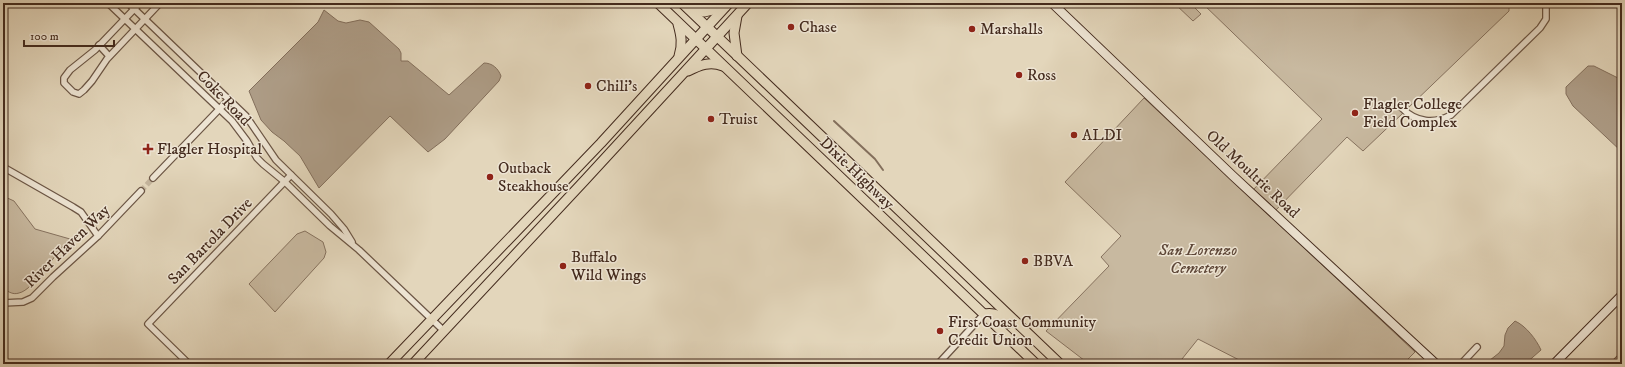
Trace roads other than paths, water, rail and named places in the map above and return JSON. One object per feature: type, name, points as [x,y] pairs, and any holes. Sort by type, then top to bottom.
[{"type":"main road","name":"Dixie Highway","points":[[658,3],[1036,364]]},
{"type":"main road","points":[[413,364],[586,180],[748,3]]},
{"type":"main road","name":"Old Moultrie Road","points":[[1052,3],[1233,176],[1436,364]]},
{"type":"main road","name":"Dixie Highway","points":[[684,4],[1059,364]]},
{"type":"main road","points":[[684,4],[704,12],[712,11],[728,5]]},
{"type":"main road","points":[[389,364],[601,143],[728,5]]},
{"type":"main road","points":[[737,56],[734,25],[740,11]]},
{"type":"main road","points":[[677,22],[682,44],[678,58]]},
{"type":"main road","points":[[682,75],[703,64],[711,63],[726,68]]},
{"type":"main road","points":[[586,180],[592,167],[604,152],[604,146],[601,143]]},
{"type":"main road","points":[[896,231],[906,234],[980,303],[990,303]]},
{"type":"main road","points":[[983,291],[990,303],[989,309],[984,314]]},
{"type":"main road","points":[[1554,364],[1622,295]]},
{"type":"main road","points":[[984,314],[994,314],[1002,317],[1047,357],[1059,364]]},
{"type":"main road","points":[[1013,342],[1021,344],[1043,364]]},
{"type":"street","name":"Coke Road","points":[[108,3],[219,109],[240,131],[257,158],[285,182],[330,226],[354,246],[444,331]]},
{"type":"street","name":"Coke Road","points":[[128,3],[229,100],[252,125],[276,160],[344,228],[354,246]]},
{"type":"street","points":[[140,3],[99,45],[70,70],[64,78],[64,83],[73,92],[79,94],[84,90],[109,56],[160,3]]},
{"type":"street","points":[[1402,108],[1410,115],[1424,121],[1440,120],[1451,115],[1540,28],[1546,19],[1546,3]]},
{"type":"street","points":[[99,45],[109,56]]},
{"type":"street","points":[[153,178],[229,100]]},
{"type":"street","points":[[3,167],[81,212],[98,236]]},
{"type":"street","name":"San Bartola Drive","points":[[189,364],[148,324],[291,175]]},
{"type":"street","name":"River Haven Way","points":[[3,303],[23,302],[32,298],[98,236],[141,191]]},
{"type":"street","points":[[938,364],[984,314]]},
{"type":"street","points":[[1461,364],[1477,347]]},
{"type":"street","points":[[1614,364],[1622,356]]},
{"type":"waterway","points":[[834,121],[875,159],[883,170]]},
{"type":"tunnel","points":[[141,191],[153,178]]},
{"type":"place","name":"Chase","points":[[791,27]]},
{"type":"place","name":"Marshalls","points":[[972,29]]},
{"type":"place","name":"Ross","points":[[1019,75]]},
{"type":"place","name":"Chili's","points":[[588,86]]},
{"type":"place","name":"Flagler College Field Complex","points":[[1355,113]]},
{"type":"place","name":"Truist","points":[[711,119]]},
{"type":"place","name":"ALDI","points":[[1074,135]]},
{"type":"place","name":"Flagler Hospital","points":[[148,149]]},
{"type":"place","name":"Outback Steakhouse","points":[[490,177]]},
{"type":"place","name":"BBVA","points":[[1025,261]]},
{"type":"place","name":"Buffalo Wild Wings","points":[[563,266]]},
{"type":"place","name":"First Coast Community Credit Union","points":[[940,331]]},
{"type":"park label","name":"San Lorenzo Cemetery","points":[[1198,259]]}]
